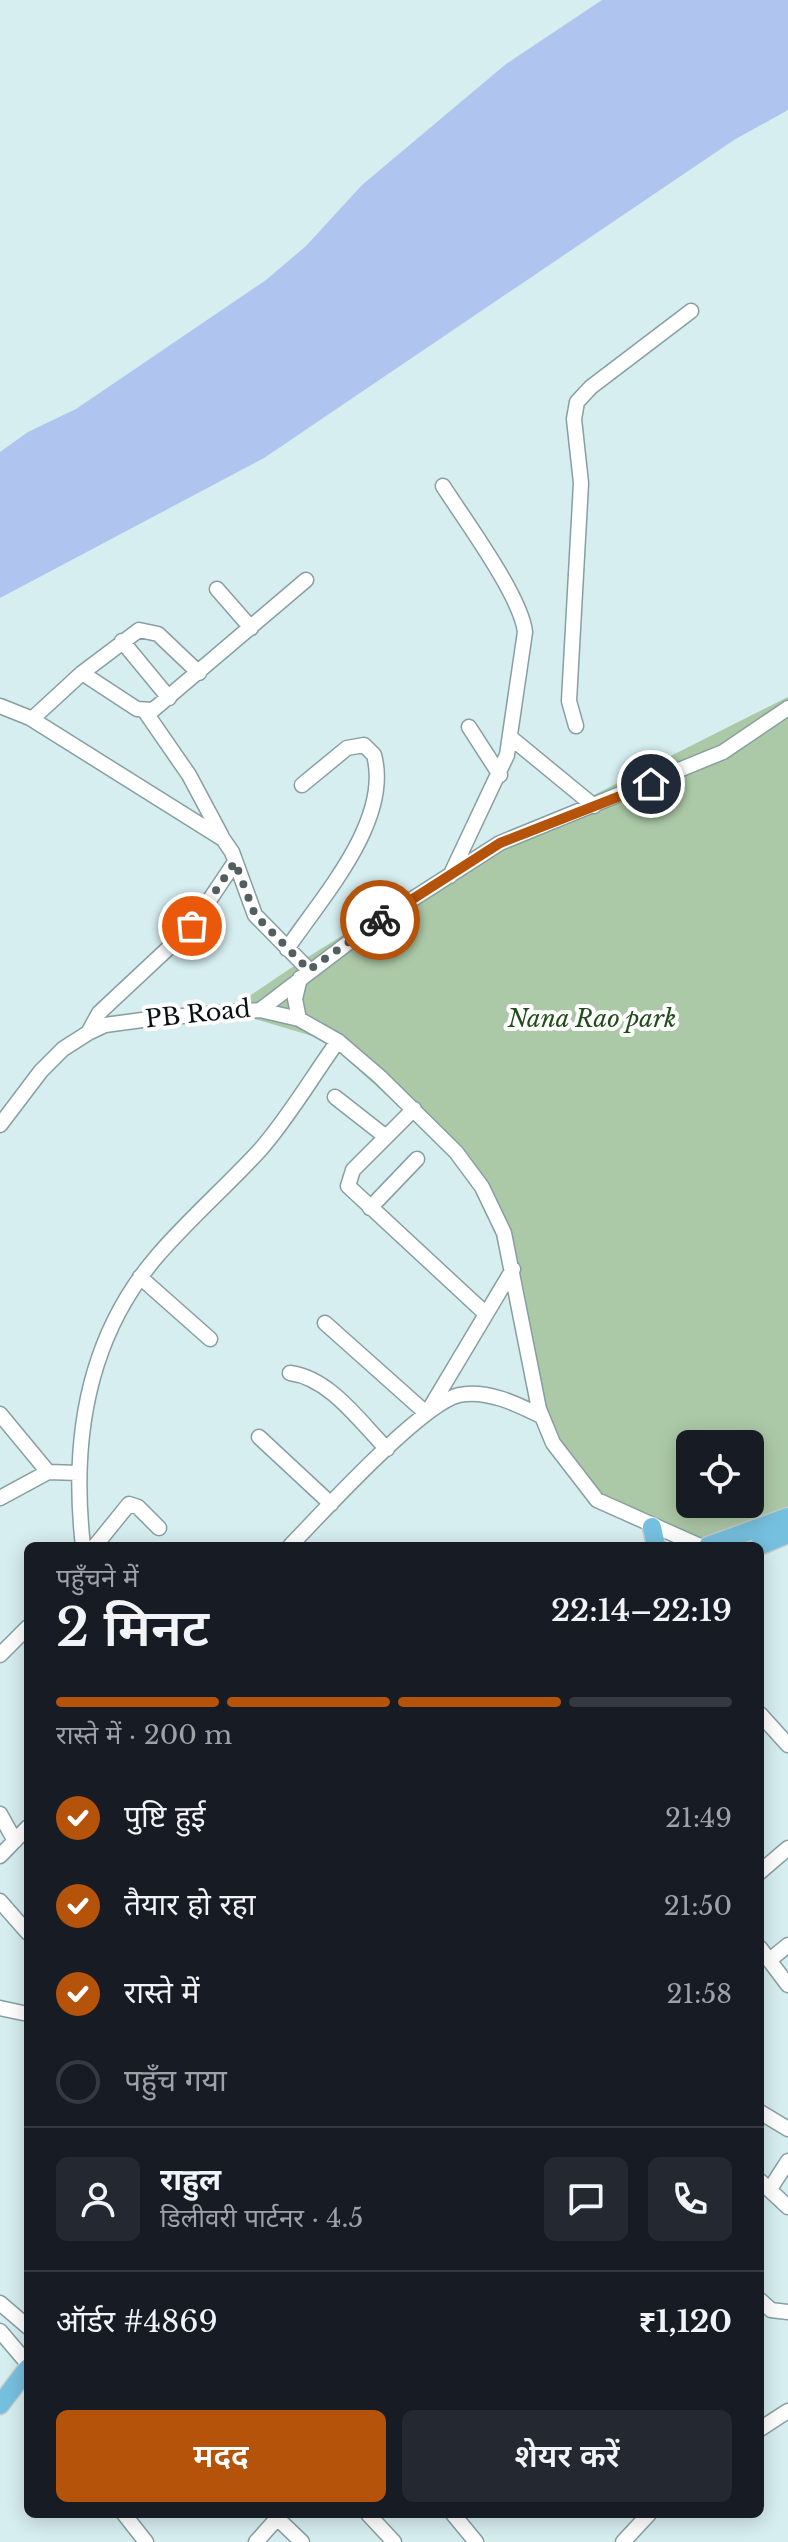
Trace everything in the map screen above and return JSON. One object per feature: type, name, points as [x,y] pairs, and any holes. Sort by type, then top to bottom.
[{"type":"main road","points":[[721,1542],[788,1517]]},
{"type":"main road","points":[[652,1527],[655,1542]]},
{"type":"main road","points":[[764,1544],[788,1534]]},
{"type":"main road","points":[[0,2405],[24,2372]]},
{"type":"main road","points":[[0,2422],[24,2393]]},
{"type":"street","points":[[576,726],[569,701],[581,483],[574,419],[577,402],[591,387],[691,311]]},
{"type":"street","points":[[443,486],[522,618],[525,640],[510,737],[500,775],[449,878]]},
{"type":"street","points":[[144,710],[153,710],[169,698],[306,580]]},
{"type":"street","points":[[217,589],[251,628]]},
{"type":"street","points":[[32,719],[82,673],[139,630],[153,631],[199,673]]},
{"type":"street","points":[[122,641],[169,698]]},
{"type":"street","points":[[82,673],[144,710],[189,775],[235,862],[255,915],[287,949],[304,974],[295,992],[299,1019]]},
{"type":"street","points":[[0,706],[32,719],[223,839]]},
{"type":"street","name":"PB Road","points":[[0,1125],[41,1071],[63,1049],[88,1033],[105,1025],[157,1018],[260,1010],[304,974],[500,843],[723,752],[788,708]]},
{"type":"street","points":[[469,727],[500,775]]},
{"type":"street","points":[[510,737],[594,806]]},
{"type":"street","points":[[287,949],[364,830],[377,791],[374,755],[364,745],[347,748],[302,785]]},
{"type":"street","points":[[88,1033],[99,1013],[192,926],[235,862]]},
{"type":"street","points":[[260,1010],[299,1019],[338,1041],[414,1109],[456,1152],[479,1182],[500,1221],[513,1269],[541,1416],[553,1443],[591,1495],[652,1527],[703,1542]]},
{"type":"street","points":[[83,1542],[79,1473],[82,1422],[92,1374],[103,1342],[140,1277],[258,1151],[338,1041]]},
{"type":"street","points":[[335,1097],[386,1137]]},
{"type":"street","points":[[414,1109],[347,1181],[352,1192],[486,1314]]},
{"type":"street","points":[[370,1208],[417,1159]]},
{"type":"street","points":[[427,1413],[513,1269]]},
{"type":"street","points":[[140,1277],[210,1339]]},
{"type":"street","points":[[325,1323],[427,1413]]},
{"type":"street","points":[[290,1373],[305,1375],[319,1383],[387,1449]]},
{"type":"street","points":[[294,1542],[387,1449],[427,1413],[457,1395],[471,1394],[514,1403],[541,1416]]},
{"type":"street","points":[[0,1414],[48,1472]]},
{"type":"street","points":[[259,1437],[331,1504]]},
{"type":"street","points":[[0,1498],[48,1472],[79,1473]]},
{"type":"street","points":[[98,1542],[129,1504],[138,1507],[159,1528]]},
{"type":"street","points":[[0,1655],[24,1631]]},
{"type":"street","points":[[764,1718],[785,1736]]},
{"type":"street","points":[[0,1814],[15,1841]]},
{"type":"street","points":[[0,1856],[24,1831]]},
{"type":"street","points":[[764,1869],[788,1848]]},
{"type":"street","points":[[0,1901],[24,1928]]},
{"type":"street","points":[[771,1959],[788,1945]]},
{"type":"street","points":[[764,1952],[788,1985]]},
{"type":"street","points":[[0,2008],[23,2013]]},
{"type":"street","points":[[764,2115],[788,2129]]},
{"type":"street","points":[[788,2161],[765,2185],[788,2207]]},
{"type":"street","points":[[1,2304],[24,2313]]},
{"type":"street","points":[[1,2304],[24,2324]]},
{"type":"street","points":[[764,2304],[771,2310],[788,2312]]},
{"type":"street","points":[[0,2331],[24,2361]]},
{"type":"street","points":[[0,2355],[17,2351]]},
{"type":"street","points":[[764,2426],[788,2411]]},
{"type":"street","points":[[256,2542],[277,2518]]},
{"type":"street","points":[[281,2518],[302,2542]]},
{"type":"street","points":[[372,2518],[394,2542]]},
{"type":"street","points":[[456,2518],[476,2542]]},
{"type":"street","points":[[623,2542],[645,2518]]},
{"type":"street","points":[[135,2521],[146,2542]]},
{"type":"green space","name":"Nana Rao park","points":[[788,697],[788,1519],[706,1542],[588,1489],[551,1438],[513,1269],[468,1170],[326,1040],[228,1011],[362,923],[502,844]]},
{"type":"water","points":[[602,0],[788,0],[788,110],[734,140],[264,458],[0,598],[0,452],[28,432],[76,409],[266,280],[306,246],[362,185],[506,64]]},
{"type":"way so far","points":[[192,926],[235,862],[255,915],[268,932],[309,970],[380,920]]},
{"type":"route","points":[[380,920],[500,843],[651,784]]}]
